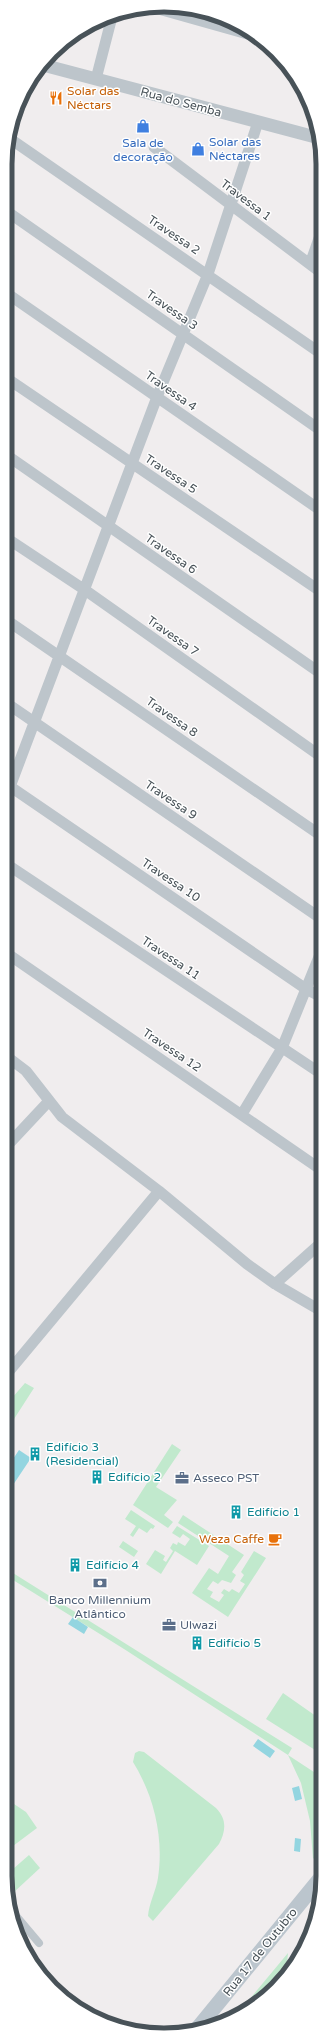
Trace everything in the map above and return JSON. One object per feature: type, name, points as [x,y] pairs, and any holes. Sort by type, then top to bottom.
[{"type":"main road","name":"Rua 17 de Outubro","points":[[202,2023],[316,1884]]},
{"type":"street","points":[[169,12],[239,32]]},
{"type":"street","points":[[96,79],[111,22]]},
{"type":"street","name":"Rua do Semba","points":[[48,66],[314,137]]},
{"type":"street","points":[[12,775],[86,590],[157,397],[208,274],[232,205],[258,122]]},
{"type":"street","name":"Travessa 2","points":[[14,141],[316,350]]},
{"type":"street","name":"Travessa 1","points":[[154,147],[316,269]]},
{"type":"street","name":"Travessa 3","points":[[12,215],[316,427]]},
{"type":"street","points":[[310,264],[316,247]]},
{"type":"street","name":"Travessa 4","points":[[12,297],[316,507]]},
{"type":"street","name":"Travessa 5","points":[[12,382],[316,589]]},
{"type":"street","name":"Travessa 6","points":[[12,459],[316,670]]},
{"type":"street","name":"Travessa 7","points":[[12,542],[86,590],[316,753]]},
{"type":"street","name":"Travessa 8","points":[[12,624],[316,832]]},
{"type":"street","name":"Travessa 9","points":[[12,707],[316,915]]},
{"type":"street","name":"Travessa 10","points":[[12,788],[306,989],[316,994]]},
{"type":"street","name":"Travessa 11","points":[[12,868],[316,1070]]},
{"type":"street","name":"Travessa 12","points":[[12,957],[316,1166]]},
{"type":"street","points":[[242,1114],[282,1048],[316,964]]},
{"type":"street","points":[[12,1060],[26,1071],[62,1117],[159,1191],[275,1284],[316,1308]]},
{"type":"street","points":[[12,1140],[48,1101]]},
{"type":"street","points":[[12,1368],[159,1191]]},
{"type":"street","points":[[275,1284],[316,1247]]},
{"type":"street","points":[[18,1917],[40,1942]]},
{"type":"green space","points":[[25,1383],[34,1388],[12,1422],[12,1398]]},
{"type":"green space","points":[[172,1444],[181,1450],[156,1487],[177,1500],[164,1515],[173,1522],[168,1528],[133,1505]]},
{"type":"green space","points":[[131,1510],[155,1526],[153,1529],[151,1528],[147,1533],[139,1528],[133,1537],[130,1535],[136,1526],[125,1519]]},
{"type":"green space","points":[[183,1515],[244,1555],[232,1572],[236,1575],[231,1583],[222,1580],[218,1584],[213,1581],[207,1589],[213,1592],[210,1597],[219,1602],[224,1595],[221,1593],[224,1589],[229,1592],[232,1589],[239,1593],[245,1584],[240,1581],[244,1575],[241,1572],[254,1551],[266,1558],[228,1617],[192,1593],[209,1568],[218,1574],[229,1556],[178,1523]]},
{"type":"green space","points":[[177,1526],[209,1546],[197,1565],[175,1551],[161,1574],[146,1564],[155,1550],[165,1556],[163,1560],[166,1562],[173,1551],[170,1548],[173,1543],[177,1545],[178,1542],[185,1546],[190,1539],[183,1534],[180,1538],[172,1533]]},
{"type":"green space","points":[[123,1541],[138,1551],[134,1557],[119,1547]]},
{"type":"green space","points":[[12,1572],[292,1748],[288,1755],[124,1649],[12,1579]]},
{"type":"green space","points":[[283,1693],[316,1716],[316,1751],[266,1719]]},
{"type":"green space","points":[[139,1751],[144,1752],[216,1808],[220,1812],[224,1821],[224,1830],[219,1844],[153,1921],[148,1916],[158,1878],[160,1847],[156,1817],[152,1803],[147,1789],[133,1762],[135,1753]]},
{"type":"green space","points":[[288,1755],[316,1773],[316,1855],[313,1859],[310,1821],[301,1783]]},
{"type":"green space","points":[[12,1803],[26,1812],[37,1828],[12,1847]]},
{"type":"green space","points":[[29,1855],[40,1868],[13,1893],[12,1870]]},
{"type":"green space","points":[[288,1953],[285,1969],[257,1997],[246,2004]]},
{"type":"water","points":[[19,1450],[31,1458],[13,1485],[12,1484],[12,1460]]},
{"type":"water","points":[[73,1617],[88,1627],[84,1634],[68,1624]]},
{"type":"water","points":[[258,1739],[275,1751],[270,1758],[253,1746]]},
{"type":"water","points":[[299,1786],[302,1799],[295,1801],[292,1788]]},
{"type":"water","points":[[295,1838],[301,1839],[300,1852],[294,1851]]},
{"type":"place","name":"Solar das Néctars","points":[[56,98]]},
{"type":"place","name":"Sala de decoração","points":[[143,126]]},
{"type":"place","name":"Solar das Néctares","points":[[198,149]]},
{"type":"place","name":"Edifício 3 (Residencial)","points":[[35,1454]]},
{"type":"place","name":"Edifício 2","points":[[97,1477]]},
{"type":"place","name":"Asseco PST","points":[[182,1478]]},
{"type":"place","name":"Edifício 1","points":[[236,1512]]},
{"type":"place","name":"Weza Caffe","points":[[275,1539]]},
{"type":"place","name":"Edifício 4","points":[[75,1565]]},
{"type":"place","name":"Banco Millennium Atlântico","points":[[100,1583]]},
{"type":"place","name":"Ulwazi","points":[[169,1625]]},
{"type":"place","name":"Edifício 5","points":[[197,1643]]}]
